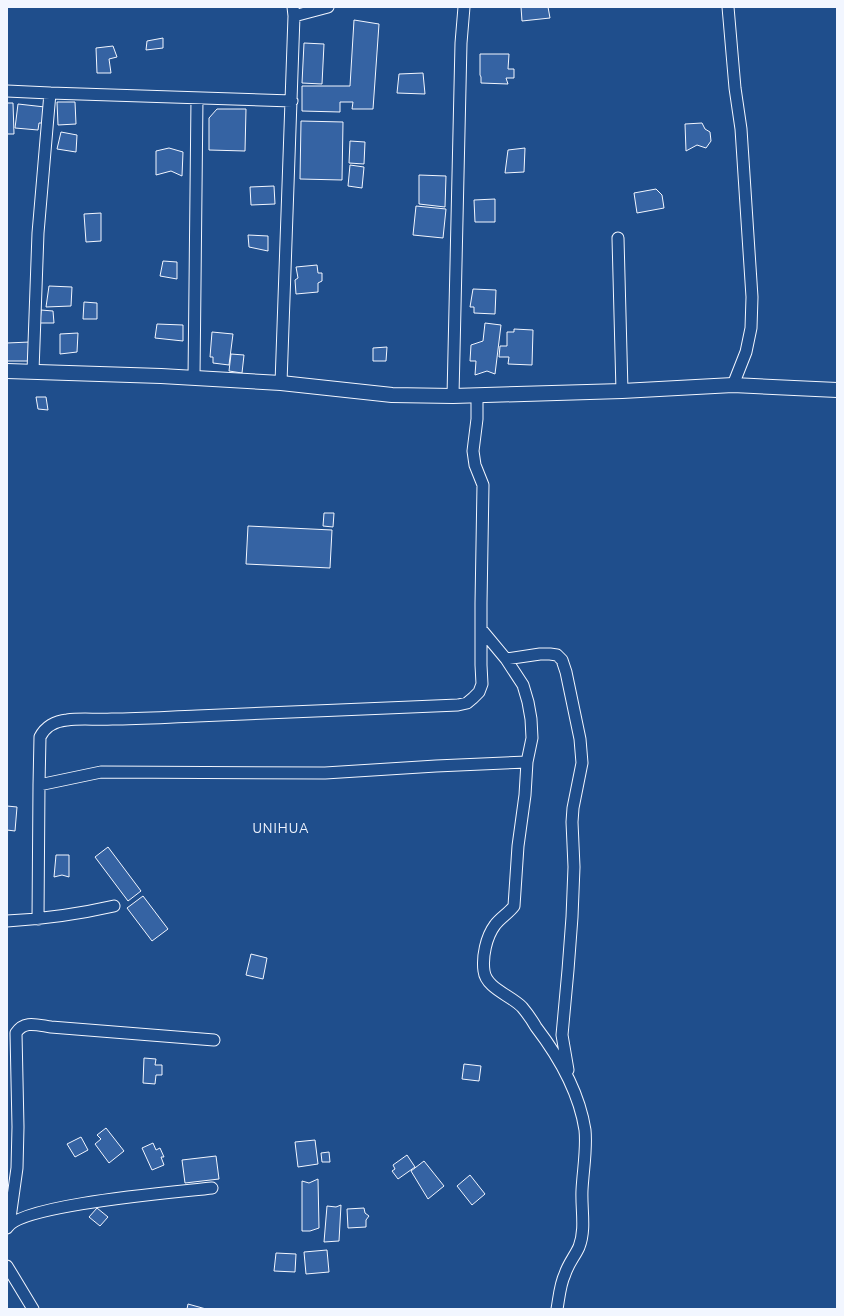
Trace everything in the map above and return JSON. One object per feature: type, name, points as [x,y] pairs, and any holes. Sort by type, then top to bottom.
[{"type":"street","points":[[281,384],[292,101],[293,12],[328,7]]},
{"type":"street","points":[[453,396],[461,43],[464,7]]},
{"type":"street","points":[[728,7],[735,88],[741,129],[752,297],[751,328],[746,352],[733,385]]},
{"type":"street","points":[[7,90],[50,93],[292,101]]},
{"type":"street","points":[[33,371],[38,233],[50,93]]},
{"type":"street","points":[[194,378],[197,98]]},
{"type":"street","points":[[618,238],[622,392]]},
{"type":"street","points":[[7,371],[194,378],[281,384],[392,395],[477,396],[622,392],[733,385],[837,390]]},
{"type":"street","points":[[38,919],[40,737],[44,730],[59,721],[113,720],[458,704],[467,702],[479,692],[482,684],[481,629],[483,485],[475,465],[473,451],[477,419],[477,396]]},
{"type":"street","points":[[481,629],[506,659],[523,685],[532,719],[532,738],[527,762],[525,795],[518,846],[514,906],[495,925],[489,937],[484,956],[484,971],[486,980],[494,988],[502,992],[522,1008],[548,1043],[569,1077]]},
{"type":"street","points":[[506,659],[550,654],[557,655],[562,660],[566,672],[580,739],[582,763],[573,808],[572,822],[574,867],[572,917],[562,1035],[569,1077],[585,1130],[582,1191],[583,1222],[579,1247],[564,1275],[557,1309]]},
{"type":"street","points":[[39,785],[101,772],[325,773],[527,762]]},
{"type":"street","points":[[7,921],[38,919],[114,906]]},
{"type":"street","points":[[8,1227],[17,1168],[18,1127],[16,1033],[19,1028],[30,1024],[59,1028],[214,1040]]},
{"type":"street","points":[[8,1227],[15,1221],[33,1214],[76,1204],[212,1188]]},
{"type":"street","points":[[7,1266],[33,1309]]},
{"type":"building","points":[[521,7],[548,7],[550,18],[522,21]]},
{"type":"building","points":[[354,20],[379,24],[373,109],[352,109],[353,102],[340,102],[340,112],[302,111],[302,86],[350,86]]},
{"type":"building","points":[[163,38],[163,48],[146,50],[147,41]]},
{"type":"building","points":[[304,43],[324,44],[322,84],[302,83]]},
{"type":"building","points":[[113,46],[117,57],[109,59],[111,73],[97,73],[96,48]]},
{"type":"building","points":[[480,54],[509,54],[508,69],[514,69],[514,78],[506,78],[508,84],[481,83]]},
{"type":"building","points":[[423,73],[425,94],[397,93],[399,74]]},
{"type":"building","points":[[57,102],[75,102],[76,124],[58,125]]},
{"type":"building","points":[[7,103],[13,103],[14,134],[7,134]]},
{"type":"building","points":[[18,104],[45,107],[44,123],[39,123],[38,130],[15,128]]},
{"type":"building","points":[[217,109],[246,109],[245,151],[209,150],[209,118]]},
{"type":"building","points":[[301,121],[343,122],[342,180],[300,179]]},
{"type":"building","points":[[702,123],[705,129],[710,132],[711,141],[706,148],[697,145],[686,151],[685,124]]},
{"type":"building","points":[[61,132],[77,135],[76,152],[57,149]]},
{"type":"building","points":[[350,141],[365,142],[364,164],[349,163]]},
{"type":"building","points":[[169,148],[183,152],[182,176],[171,171],[156,175],[156,151]]},
{"type":"building","points":[[525,148],[524,172],[505,173],[508,150]]},
{"type":"building","points":[[350,165],[364,167],[362,188],[348,186]]},
{"type":"building","points":[[419,175],[446,176],[445,207],[419,204]]},
{"type":"building","points":[[274,186],[275,204],[251,205],[250,187]]},
{"type":"building","points":[[656,189],[662,195],[664,208],[637,213],[634,193]]},
{"type":"building","points":[[495,199],[495,222],[475,222],[474,200]]},
{"type":"building","points":[[416,206],[446,209],[443,238],[413,235]]},
{"type":"building","points":[[101,213],[101,241],[86,242],[84,214]]},
{"type":"building","points":[[248,235],[268,236],[268,251],[249,247]]},
{"type":"building","points":[[163,261],[177,262],[177,279],[160,276]]},
{"type":"building","points":[[317,265],[318,273],[322,273],[322,281],[318,283],[318,292],[296,294],[295,280],[298,278],[296,267]]},
{"type":"building","points":[[49,286],[72,287],[71,306],[46,307]]},
{"type":"building","points":[[473,289],[496,290],[495,314],[474,313],[474,307],[470,307]]},
{"type":"building","points":[[84,302],[97,303],[97,319],[83,319]]},
{"type":"building","points":[[41,310],[53,311],[54,323],[40,323]]},
{"type":"building","points":[[485,323],[501,325],[495,374],[487,371],[475,375],[476,361],[470,361],[471,345],[483,341]]},
{"type":"building","points":[[157,324],[183,325],[183,341],[155,338]]},
{"type":"building","points":[[514,329],[533,330],[532,365],[508,364],[509,357],[499,357],[500,346],[507,346],[507,332],[514,332]]},
{"type":"building","points":[[212,332],[233,334],[229,365],[213,363],[213,357],[210,357]]},
{"type":"building","points":[[78,333],[77,352],[60,354],[60,334]]},
{"type":"building","points":[[30,342],[31,361],[7,361],[7,343]]},
{"type":"building","points":[[387,347],[386,361],[373,361],[373,348]]},
{"type":"building","points":[[231,354],[244,355],[242,373],[229,371]]},
{"type":"building","points":[[36,397],[46,397],[48,410],[38,409]]},
{"type":"building","points":[[324,513],[334,513],[333,527],[323,526]]},
{"type":"building","points":[[248,526],[332,530],[330,568],[246,564]]},
{"type":"building","points":[[7,806],[17,807],[15,831],[7,830]]},
{"type":"building","points":[[108,847],[141,891],[128,901],[95,857]]},
{"type":"building","points":[[56,855],[69,855],[69,877],[62,875],[54,877]]},
{"type":"building","points":[[143,896],[168,929],[152,941],[127,908]]},
{"type":"building","points":[[251,954],[267,958],[263,979],[246,975]]},
{"type":"building","points":[[144,1058],[156,1059],[155,1065],[162,1065],[162,1075],[156,1075],[155,1084],[143,1083]]},
{"type":"building","points":[[464,1064],[481,1066],[479,1081],[462,1079]]},
{"type":"building","points":[[106,1128],[124,1151],[109,1163],[95,1144],[101,1139],[97,1135]]},
{"type":"building","points":[[81,1137],[88,1150],[75,1157],[67,1144]]},
{"type":"building","points":[[315,1140],[318,1164],[298,1167],[295,1142]]},
{"type":"building","points":[[153,1143],[156,1150],[160,1148],[164,1157],[161,1157],[164,1165],[152,1170],[142,1148]]},
{"type":"building","points":[[329,1152],[330,1162],[322,1162],[321,1153]]},
{"type":"building","points":[[407,1155],[415,1167],[398,1179],[392,1171],[395,1169],[393,1165]]},
{"type":"building","points":[[216,1156],[219,1179],[185,1183],[182,1160]]},
{"type":"building","points":[[424,1161],[444,1186],[428,1199],[411,1171]]},
{"type":"building","points":[[470,1175],[485,1194],[472,1205],[457,1186]]},
{"type":"building","points":[[318,1179],[319,1228],[310,1231],[302,1231],[302,1181],[309,1183]]},
{"type":"building","points":[[341,1205],[339,1241],[324,1242],[327,1206],[336,1207]]},
{"type":"building","points":[[97,1208],[108,1217],[100,1226],[89,1217]]},
{"type":"building","points":[[364,1208],[365,1213],[369,1216],[366,1220],[366,1227],[348,1228],[347,1209]]},
{"type":"building","points":[[327,1250],[329,1272],[306,1274],[304,1252]]},
{"type":"building","points":[[276,1253],[296,1254],[295,1272],[274,1271]]},
{"type":"building","points":[[188,1304],[206,1309],[187,1309]]},
{"type":"district","name":"UNIHUA","points":[[281,829]]}]
